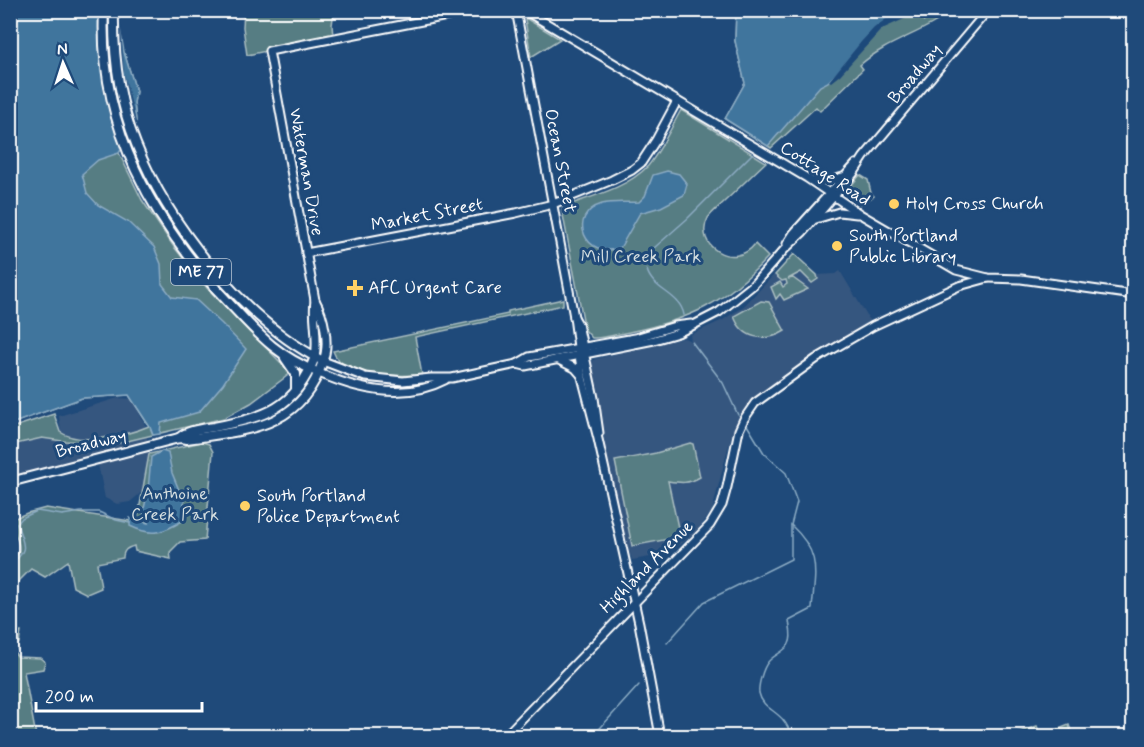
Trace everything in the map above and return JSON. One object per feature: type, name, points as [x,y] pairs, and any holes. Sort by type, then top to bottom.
[{"type":"main road","name":"ME 77","points":[[104,10],[103,50],[106,81],[120,132],[138,176],[170,230],[202,273],[255,332],[282,355],[310,369]]},
{"type":"main road","name":"ME 77","points":[[114,10],[115,59],[119,86],[134,137],[148,172],[187,235],[232,289],[281,336],[319,359]]},
{"type":"main road","points":[[282,355],[296,374],[296,392]]},
{"type":"main road","name":"Waterman Drive","points":[[310,369],[319,359]]},
{"type":"main road","name":"Waterman Drive","points":[[319,359],[319,373]]},
{"type":"main road","name":"Broadway","points":[[10,482],[179,438],[187,439],[227,433],[271,422],[299,403],[313,386],[319,373],[310,369],[306,380],[288,401],[269,412],[185,433],[179,438]]},
{"type":"street","name":"Waterman Drive","points":[[319,359],[326,350],[325,330],[315,300],[269,51],[478,10]]},
{"type":"street","name":"Ocean Street","points":[[516,10],[574,317],[578,324],[581,356]]},
{"type":"street","name":"Cottage Road","points":[[524,10],[812,181],[860,214],[956,270],[988,279],[1021,279],[1134,295]]},
{"type":"street","name":"Broadway","points":[[784,250],[794,233],[831,195],[988,10]]},
{"type":"street","name":"Market Street","points":[[306,253],[516,213],[553,204],[612,180],[641,163],[677,101]]},
{"type":"street","name":"Broadway","points":[[517,364],[525,366],[654,340],[678,333],[719,312],[753,285],[813,220],[843,177],[864,157]]},
{"type":"street","points":[[812,181],[843,177]]},
{"type":"street","points":[[813,220],[839,212],[860,214]]},
{"type":"street","name":"Highland Avenue","points":[[505,736],[700,538],[716,516],[727,487],[739,430],[744,418],[755,403],[816,359],[873,326],[959,286],[988,279]]},
{"type":"street","name":"Broadway","points":[[319,373],[345,384],[382,391],[425,388],[447,379],[517,364],[529,357],[635,338],[675,326],[694,324]]},
{"type":"street","points":[[581,356],[599,423],[598,439]]},
{"type":"street","points":[[581,356],[582,377],[634,603],[660,736]]},
{"type":"street","name":"Broadway","points":[[319,359],[347,371],[374,378],[403,381],[447,379]]},
{"type":"street","points":[[557,359],[575,368],[582,377]]},
{"type":"shaded area","points":[[11,11],[117,11],[124,52],[136,91],[134,103],[136,121],[119,153],[98,160],[82,174],[87,193],[98,205],[128,222],[154,247],[161,264],[162,284],[172,297],[196,300],[246,349],[223,384],[199,412],[161,423],[160,434],[153,435],[129,395],[82,398],[11,424]]},
{"type":"shaded area","points":[[736,11],[921,11],[888,22],[828,82],[820,86],[768,146],[725,119],[745,83],[735,41]]},
{"type":"shaded area","points":[[667,171],[679,174],[687,184],[684,195],[661,207],[640,213],[620,248],[608,250],[597,248],[589,242],[584,235],[583,226],[585,217],[591,210],[607,203],[639,202],[645,196],[653,175]]},
{"type":"shaded area","points":[[794,254],[817,275],[836,274],[840,271],[870,321],[818,353],[756,397],[746,407],[739,417],[728,448],[712,511],[696,532],[668,554],[632,560],[617,513],[591,362],[595,359],[684,338],[691,341],[690,335],[723,320],[744,306]]},
{"type":"shaded area","points":[[118,398],[132,399],[146,427],[149,454],[143,491],[130,502],[117,504],[105,498],[98,464],[33,480],[11,489],[10,445],[42,438],[62,441],[59,416]]},
{"type":"shaded area","points":[[162,451],[168,453],[172,473],[184,502],[184,520],[163,531],[145,532],[130,526],[130,518],[148,523],[143,513],[148,491],[151,457]]},
{"type":"green space","points":[[11,11],[124,52],[136,91],[134,103],[136,121],[119,153],[142,200],[174,247],[207,288],[291,373],[251,403],[224,418],[119,443],[42,438],[11,445],[11,428],[54,414],[60,432],[79,438],[117,436],[149,426],[129,395],[82,398],[11,424]]},
{"type":"green space","points":[[244,11],[334,11],[333,37],[247,55],[243,27]]},
{"type":"green space","points":[[736,11],[918,14],[930,11],[923,21],[940,11],[952,11],[929,26],[871,56],[860,65],[863,69],[820,111],[816,107],[771,148],[725,119],[745,83],[735,41]]},
{"type":"green space","points":[[525,19],[527,19],[560,39],[531,57]]},
{"type":"green space","name":"Mill Creek Park","points":[[681,110],[766,162],[708,218],[705,228],[706,238],[718,252],[737,255],[746,252],[755,244],[768,257],[721,298],[688,315],[651,327],[592,338],[585,330],[562,210],[565,206],[620,186],[640,174],[657,153]]},
{"type":"green space","points":[[860,175],[868,180],[874,196],[861,204],[845,193]]},
{"type":"green space","points":[[794,254],[817,275],[818,279],[812,283],[801,272],[788,279],[793,278],[808,289],[784,300],[780,294],[776,299],[771,287],[780,282],[783,287],[787,284],[786,280],[782,281],[775,275]]},
{"type":"green space","points":[[563,299],[563,305],[415,337],[422,375],[385,375],[359,371],[339,360],[333,351],[508,314],[508,311]]},
{"type":"green space","points":[[761,301],[769,302],[785,331],[770,337],[755,337],[748,334],[738,324],[734,316]]},
{"type":"green space","name":"Anthoine Creek Park","points":[[202,442],[209,444],[213,452],[205,540],[180,542],[170,552],[171,559],[135,551],[134,546],[129,548],[125,551],[123,558],[97,563],[101,588],[87,594],[73,587],[68,561],[45,577],[31,569],[11,589],[10,563],[19,549],[12,525],[15,518],[46,508],[137,522],[149,454]]},
{"type":"green space","points":[[693,444],[700,477],[684,482],[668,481],[680,537],[632,546],[615,461]]},
{"type":"green space","points":[[21,632],[14,652],[18,657],[40,658],[45,662],[43,669],[24,672],[36,736],[16,736],[11,727],[11,633]]},
{"type":"green space","points":[[1069,725],[1073,736],[1041,736]]},
{"type":"green space","points":[[1037,726],[1041,736],[1008,736]]},
{"type":"pier","points":[[120,10],[124,74],[137,126],[122,154],[103,90],[98,27],[99,11]]},
{"type":"pier","points":[[924,10],[882,29],[840,75],[831,82],[829,81],[861,42],[886,19]]},
{"type":"waterway","points":[[645,263],[646,255],[687,219],[752,154]]},
{"type":"waterway","points":[[647,270],[655,283],[682,308],[684,315]]},
{"type":"waterway","points":[[692,342],[723,383],[738,415]]},
{"type":"waterway","points":[[667,643],[704,602],[791,559],[791,525],[797,502],[786,473],[764,453],[747,425]]},
{"type":"waterway","points":[[10,565],[21,555],[24,547],[17,524],[22,518],[37,511],[62,515],[99,512],[116,520],[130,523]]},
{"type":"waterway","points":[[791,525],[801,535],[812,554],[815,573],[812,609],[789,621],[790,641],[785,649],[766,665],[761,677],[759,693],[765,704],[784,721],[791,736]]},
{"type":"waterway","points":[[593,736],[639,685]]},
{"type":"place","name":"Holy Cross Church","points":[[894,204]]},
{"type":"place","name":"South Portland Public Library","points":[[837,246]]},
{"type":"place","name":"AFC Urgent Care","points":[[355,288]]},
{"type":"place","name":"South Portland Police Department","points":[[245,506]]}]
